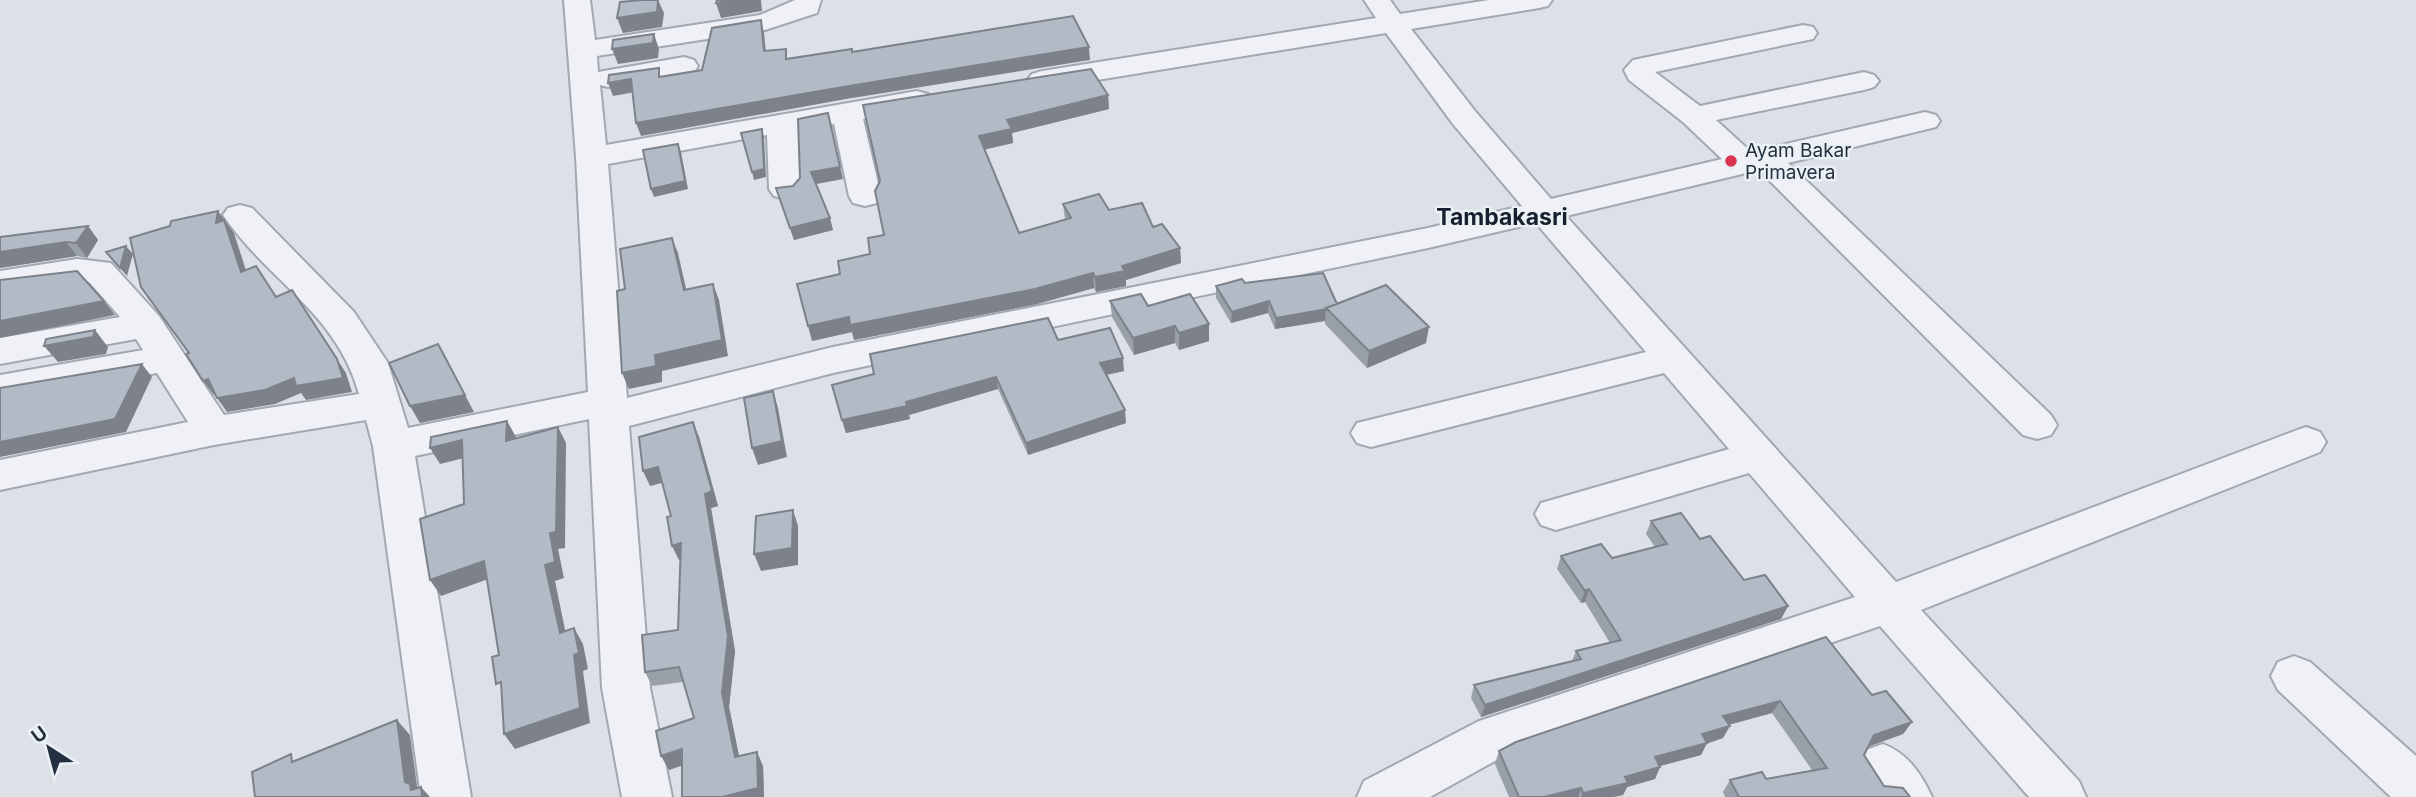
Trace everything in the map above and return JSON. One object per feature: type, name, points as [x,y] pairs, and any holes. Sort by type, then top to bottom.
[{"type":"street","points":[[577,0],[592,157],[626,688],[647,797]]},
{"type":"street","points":[[583,66],[765,22],[807,8],[808,0]]},
{"type":"street","points":[[1010,85],[1385,11],[1539,0]]},
{"type":"street","points":[[1385,11],[1545,211],[1886,604],[2061,797]]},
{"type":"street","points":[[1803,33],[1643,66],[1638,70],[1639,75],[1756,162],[2037,425]]},
{"type":"street","points":[[583,66],[684,66]]},
{"type":"street","points":[[1694,116],[1864,80]]},
{"type":"street","points":[[592,157],[942,96]]},
{"type":"street","points":[[846,111],[864,195]]},
{"type":"street","points":[[394,446],[608,410],[833,360],[1545,211],[1924,121]]},
{"type":"street","points":[[782,123],[785,189]]},
{"type":"street","points":[[240,215],[341,321],[369,363],[394,446],[438,794]]},
{"type":"street","points":[[0,282],[77,270],[99,271],[146,325],[214,431]]},
{"type":"street","points":[[0,351],[146,325]]},
{"type":"street","points":[[0,388],[168,358]]},
{"type":"street","points":[[1371,433],[1672,358]]},
{"type":"street","points":[[0,475],[214,431],[380,404]]},
{"type":"street","points":[[1382,797],[1496,736],[1886,604],[2306,442]]},
{"type":"street","points":[[1556,514],[1759,455]]},
{"type":"street","points":[[2294,676],[2416,788]]},
{"type":"building","points":[[658,0],[657,12],[617,18],[620,2]]},
{"type":"building","points":[[1073,16],[1089,47],[636,123],[631,79],[608,83],[609,75],[659,68],[659,77],[702,70],[712,28],[761,20],[764,51],[786,49],[786,59],[852,49],[852,52]]},
{"type":"building","points":[[654,34],[653,43],[612,49],[613,40]]},
{"type":"building","points":[[1091,69],[1108,95],[1007,120],[1012,129],[979,136],[1019,233],[1071,218],[1063,204],[1099,194],[1109,210],[1142,203],[1153,227],[1162,224],[1180,248],[1122,266],[1125,271],[1095,277],[1093,273],[1035,289],[850,325],[849,317],[808,326],[797,284],[840,274],[838,261],[870,254],[868,238],[884,235],[875,191],[880,181],[863,105]]},
{"type":"building","points":[[828,113],[840,167],[811,172],[830,218],[790,228],[776,188],[793,186],[800,178],[798,119]]},
{"type":"building","points":[[762,129],[764,169],[752,172],[741,133]]},
{"type":"building","points":[[678,144],[685,181],[651,189],[643,150]]},
{"type":"building","points":[[218,211],[216,223],[224,220],[241,272],[256,266],[276,297],[292,290],[337,359],[343,378],[296,386],[294,378],[265,390],[217,398],[208,379],[203,381],[186,354],[189,353],[141,287],[130,238],[170,226],[171,221]]},
{"type":"building","points":[[88,226],[76,243],[66,242],[0,252],[0,237]]},
{"type":"building","points":[[672,238],[684,290],[713,284],[722,340],[655,355],[656,366],[622,373],[617,291],[625,289],[620,249]]},
{"type":"building","points":[[126,246],[120,268],[106,252]]},
{"type":"building","points":[[77,271],[104,301],[0,321],[0,280]]},
{"type":"building","points":[[1323,273],[1337,304],[1327,309],[1276,318],[1269,301],[1232,312],[1216,286],[1242,279],[1245,283]]},
{"type":"building","points":[[1386,285],[1429,327],[1369,351],[1326,308]]},
{"type":"building","points":[[1141,294],[1148,306],[1190,294],[1209,324],[1179,333],[1175,326],[1133,338],[1110,301]]},
{"type":"building","points":[[1048,318],[1058,340],[1110,328],[1123,358],[1100,363],[1125,410],[1026,443],[996,377],[906,402],[907,406],[842,420],[832,385],[874,374],[870,354]]},
{"type":"building","points":[[95,330],[93,337],[44,346],[46,339]]},
{"type":"building","points":[[438,344],[465,395],[410,406],[389,363]]},
{"type":"building","points":[[142,364],[115,419],[0,442],[0,388]]},
{"type":"building","points":[[773,391],[782,441],[752,448],[744,398]]},
{"type":"building","points":[[507,421],[506,441],[558,427],[556,532],[550,533],[555,562],[545,565],[560,633],[574,628],[579,653],[574,655],[580,708],[504,734],[501,682],[496,684],[492,657],[499,655],[484,561],[430,580],[420,519],[464,504],[462,440],[430,448],[431,437]]},
{"type":"building","points":[[693,422],[712,491],[705,494],[728,636],[722,693],[735,757],[757,752],[758,788],[722,797],[682,797],[682,749],[661,756],[656,731],[694,718],[679,667],[645,672],[642,635],[678,630],[681,543],[672,546],[667,517],[671,516],[658,467],[643,471],[639,437]]},
{"type":"building","points":[[793,510],[792,548],[754,554],[756,516]]},
{"type":"building","points":[[1681,513],[1700,539],[1710,536],[1744,580],[1765,575],[1788,606],[1485,705],[1474,685],[1581,659],[1576,651],[1621,640],[1589,589],[1585,591],[1561,556],[1601,544],[1612,558],[1667,544],[1651,521]]},
{"type":"building","points":[[1826,637],[1872,695],[1886,691],[1912,722],[1874,735],[1864,755],[1884,786],[1903,788],[1910,797],[1739,797],[1730,780],[1762,772],[1766,779],[1827,768],[1780,701],[1723,716],[1730,726],[1702,734],[1707,743],[1655,757],[1660,767],[1625,777],[1628,783],[1583,793],[1581,788],[1544,797],[1519,797],[1499,751],[1516,742]]},
{"type":"building","points":[[397,720],[405,782],[410,784],[411,790],[421,787],[422,797],[255,797],[252,772],[291,754],[292,762]]},
{"type":"place","name":"Ayam Bakar Primavera","points":[[1731,161]]},
{"type":"district","name":"Tambakasri","points":[[1502,217]]}]
